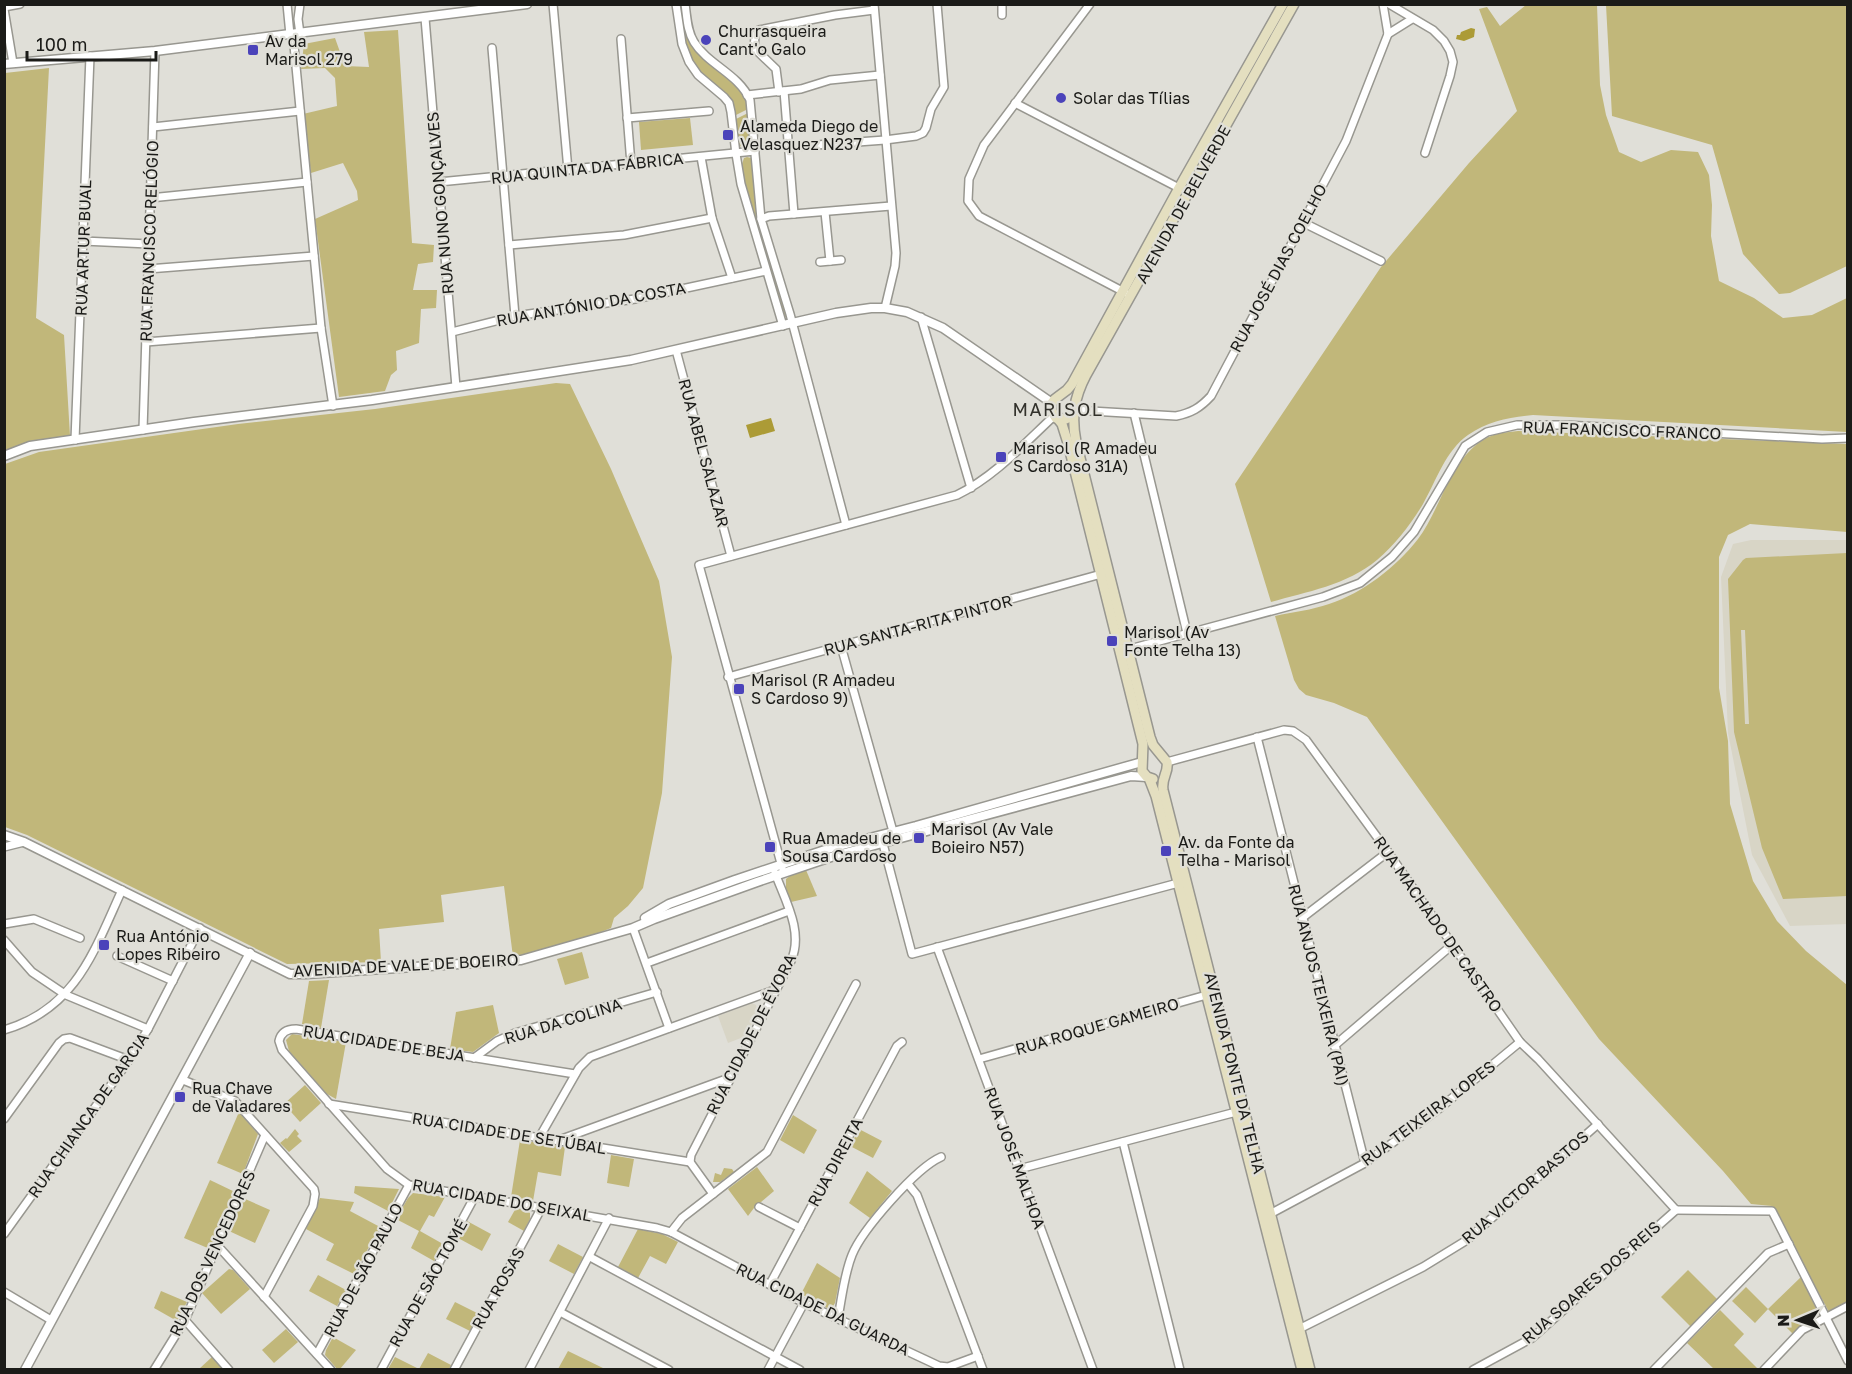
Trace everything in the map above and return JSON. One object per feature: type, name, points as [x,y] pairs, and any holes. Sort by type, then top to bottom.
[{"type":"main road","name":"AVENIDA DE BELVERDE","points":[[1073,410],[1086,375],[1179,188],[1283,4]]},
{"type":"main road","name":"AVENIDA DE BELVERDE","points":[[1056,400],[1072,384],[1127,294],[1294,4]]},
{"type":"main road","points":[[1068,398],[1073,410],[1066,419],[1056,418],[1051,410],[1056,400],[1068,398]]},
{"type":"main road","name":"AVENIDA FONTE DA TELHA","points":[[1073,410],[1076,442],[1104,573]]},
{"type":"main road","name":"AVENIDA FONTE DA TELHA","points":[[1056,418],[1062,424],[1068,443],[1124,651],[1150,737],[1168,767],[1162,782],[1182,882]]},
{"type":"main road","name":"AVENIDA FONTE DA TELHA","points":[[1124,651],[1143,744],[1142,771],[1148,778],[1156,796],[1182,882],[1296,1331],[1310,1370]]},
{"type":"main road","points":[[1142,760],[1152,753],[1164,758]]},
{"type":"main road","points":[[1148,778],[1157,779],[1164,776]]},
{"type":"main road","name":"AVENIDA FONTE DA TELHA","points":[[1240,1111],[1270,1214],[1296,1331],[1302,1370]]},
{"type":"street","points":[[20,4],[4,8],[9,64],[155,51],[527,4]]},
{"type":"street","points":[[287,4],[294,34],[321,328],[333,406]]},
{"type":"street","points":[[294,34],[300,4]]},
{"type":"street","points":[[553,4],[568,170]]},
{"type":"street","points":[[676,4],[682,44],[689,62],[698,75],[729,104],[736,154],[749,214],[766,271],[787,325],[846,525]]},
{"type":"street","points":[[686,4],[689,31],[694,43],[739,83],[751,107],[761,219],[790,314],[787,325]]},
{"type":"street","points":[[789,147],[885,140],[916,136],[922,133],[926,128],[931,109],[943,91],[944,84],[937,4]]},
{"type":"street","points":[[1002,4],[1002,15]]},
{"type":"street","points":[[1090,4],[984,145],[969,179],[968,201],[979,216],[1127,294]]},
{"type":"street","points":[[1383,4],[1388,34],[1412,20]]},
{"type":"street","points":[[1389,4],[1412,20],[1433,30],[1444,41],[1453,63],[1425,153]]},
{"type":"street","points":[[795,214],[782,92],[776,69],[754,48],[755,36],[759,30],[874,7],[896,260],[885,308]]},
{"type":"street","name":"RUA NUNO GONÇALVES","points":[[425,18],[456,387]]},
{"type":"street","name":"RUA JOSÉ DIAS COELHO","points":[[1073,410],[1176,416],[1188,414],[1206,401],[1346,141],[1388,34]]},
{"type":"street","points":[[621,39],[631,164]]},
{"type":"street","points":[[492,48],[515,316]]},
{"type":"street","name":"RUA FRANCISCO RELÓGIO","points":[[143,430],[155,51]]},
{"type":"street","name":"RUA ARTUR BUAL","points":[[75,440],[90,56]]},
{"type":"street","points":[[747,95],[801,89],[830,80],[880,75]]},
{"type":"street","points":[[1015,103],[1179,188]]},
{"type":"street","points":[[153,127],[300,111]]},
{"type":"street","points":[[627,117],[709,111]]},
{"type":"street","name":"RUA QUINTA DA FÁBRICA","points":[[439,182],[755,151]]},
{"type":"street","points":[[701,157],[712,218],[732,278]]},
{"type":"street","points":[[150,198],[307,182]]},
{"type":"street","points":[[761,219],[769,216],[891,206]]},
{"type":"street","points":[[825,212],[830,261]]},
{"type":"street","points":[[509,245],[624,235],[712,218]]},
{"type":"street","points":[[1302,222],[1381,261]]},
{"type":"street","points":[[83,241],[149,244]]},
{"type":"street","points":[[148,269],[314,256]]},
{"type":"street","points":[[820,262],[842,260]]},
{"type":"street","name":"RUA ANTÓNIO DA COSTA","points":[[452,332],[515,316],[635,299],[766,271]]},
{"type":"street","points":[[4,456],[30,446],[333,406],[632,360],[858,309],[885,308],[921,317],[943,328],[1056,400]]},
{"type":"street","points":[[921,317],[971,488]]},
{"type":"street","points":[[146,342],[321,328]]},
{"type":"street","name":"RUA ABEL SALAZAR","points":[[676,350],[731,556]]},
{"type":"street","points":[[1134,413],[1187,633]]},
{"type":"street","points":[[731,556],[957,495],[991,473],[1056,418]]},
{"type":"street","name":"RUA FRANCISCO FRANCO","points":[[1124,651],[1323,597],[1360,583],[1392,556],[1414,532],[1465,446],[1487,432],[1517,425],[1565,425],[1822,439],[1848,438]]},
{"type":"street","name":"RUA CIDADE DE ÉVORA","points":[[690,1162],[694,1148],[777,989],[794,955],[795,948],[795,932],[699,565],[731,556]]},
{"type":"street","name":"RUA SANTA-RITA PINTOR","points":[[728,677],[1104,573]]},
{"type":"street","points":[[841,646],[895,836]]},
{"type":"street","name":"RUA MACHADO DE CASTRO","points":[[1164,758],[1284,730],[1293,731],[1306,740],[1388,852],[1520,1042],[1676,1210]]},
{"type":"street","name":"RUA ANJOS TEIXEIRA (PAI)","points":[[1257,737],[1365,1163]]},
{"type":"street","name":"AVENIDA DE VALE DE BOEIRO","points":[[895,836],[1142,760]]},
{"type":"street","name":"AVENIDA DE VALE DE BOEIRO","points":[[4,835],[24,842],[290,974],[516,960],[582,944],[633,927],[779,870],[834,856],[882,839],[1131,776],[1148,778]]},
{"type":"street","points":[[882,839],[912,954],[1182,882]]},
{"type":"street","points":[[4,847],[24,842]]},
{"type":"street","points":[[1302,918],[1388,852]]},
{"type":"street","points":[[4,1030],[39,1015],[66,995],[86,968],[122,890]]},
{"type":"street","points":[[647,963],[789,911]]},
{"type":"street","points":[[4,924],[34,919],[80,938]]},
{"type":"street","points":[[633,927],[669,1028]]},
{"type":"street","name":"RUA CHIANCA DE GARCIA","points":[[4,1234],[129,1060],[148,1029],[200,928]]},
{"type":"street","points":[[4,940],[32,972],[66,995],[148,1029]]},
{"type":"street","points":[[1334,1046],[1452,945]]},
{"type":"street","name":"RUA JOSÉ MALHOA","points":[[937,947],[1093,1370]]},
{"type":"street","points":[[25,1370],[250,953]]},
{"type":"street","points":[[117,956],[173,981]]},
{"type":"street","points":[[671,1232],[682,1218],[767,1152],[856,984]]},
{"type":"street","points":[[539,1138],[584,1062],[597,1054],[777,989]]},
{"type":"street","name":"RUA DA COLINA","points":[[474,1058],[497,1041],[515,1033],[657,992]]},
{"type":"street","name":"RUA ROQUE GAMEIRO","points":[[979,1059],[1211,994]]},
{"type":"street","name":"RUA CIDADE DE BEJA","points":[[329,1104],[280,1047],[280,1037],[288,1029],[575,1074]]},
{"type":"street","points":[[4,1119],[64,1039],[70,1038],[129,1060]]},
{"type":"street","name":"RUA DIREITA","points":[[770,1284],[897,1046],[902,1042]]},
{"type":"street","name":"RUA TEIXEIRA LOPES","points":[[1270,1214],[1365,1163],[1440,1108],[1520,1042]]},
{"type":"street","points":[[557,1140],[729,1078]]},
{"type":"street","points":[[183,1080],[235,1101],[311,1185],[315,1194],[313,1206],[264,1297]]},
{"type":"street","name":"RUA CIDADE DE SETÚBAL","points":[[329,1104],[690,1162]]},
{"type":"street","name":"RUA CIDADE DO SEIXAL","points":[[329,1104],[387,1169],[409,1185],[609,1218],[671,1232]]},
{"type":"street","points":[[1019,1169],[1240,1111]]},
{"type":"street","name":"RUA VICTOR BASTOS","points":[[1296,1331],[1423,1267],[1467,1240],[1598,1124]]},
{"type":"street","name":"RUA DOS VENCEDORES","points":[[154,1370],[185,1320],[265,1135]]},
{"type":"street","points":[[1123,1142],[1180,1370]]},
{"type":"street","points":[[838,1318],[848,1265],[860,1238],[885,1207],[908,1184],[931,1162],[941,1157]]},
{"type":"street","points":[[690,1162],[713,1194]]},
{"type":"street","points":[[908,1184],[917,1195],[983,1370]]},
{"type":"street","name":"RUA DE SÃO PAULO","points":[[317,1354],[409,1185]]},
{"type":"street","name":"RUA DE SÃO TOMÉ","points":[[381,1370],[475,1196]]},
{"type":"street","name":"RUA ROSAS","points":[[454,1370],[542,1207]]},
{"type":"street","points":[[759,1207],[800,1227]]},
{"type":"street","points":[[1676,1210],[1772,1211],[1848,1360]]},
{"type":"street","name":"RUA SOARES DOS REIS","points":[[1473,1370],[1532,1338],[1676,1210]]},
{"type":"street","points":[[541,1370],[530,1367],[609,1218]]},
{"type":"street","name":"RUA CIDADE DA GUARDA","points":[[671,1232],[804,1303],[942,1367],[952,1366],[978,1356]]},
{"type":"street","points":[[1654,1370],[1768,1253],[1789,1244]]},
{"type":"street","points":[[217,1245],[331,1370]]},
{"type":"street","points":[[590,1257],[800,1370]]},
{"type":"street","points":[[4,1292],[51,1320]]},
{"type":"street","points":[[768,1370],[804,1303]]},
{"type":"street","points":[[1764,1370],[1802,1330],[1848,1306]]},
{"type":"street","points":[[560,1312],[669,1370]]},
{"type":"street","points":[[185,1320],[229,1370]]},
{"type":"shaded area","points":[[679,5],[681,5],[684,29],[689,42],[704,59],[732,81],[745,98],[748,109],[736,115],[733,105],[723,92],[705,78],[694,65],[685,43]]},
{"type":"shaded area","points":[[1526,5],[1597,5],[1600,85],[1606,115],[1619,152],[1641,162],[1671,150],[1698,152],[1709,175],[1712,205],[1711,236],[1719,281],[1754,298],[1783,318],[1812,315],[1847,298],[1847,432],[1533,415],[1499,421],[1483,426],[1460,441],[1442,466],[1413,519],[1377,560],[1340,582],[1271,602],[1235,484],[1381,267],[1469,163],[1517,111],[1479,9],[1487,7],[1500,26]]},
{"type":"shaded area","points":[[1606,5],[1847,5],[1847,266],[1790,293],[1779,294],[1743,254],[1712,145],[1612,116]]},
{"type":"shaded area","points":[[1471,28],[1475,29],[1474,37],[1464,41],[1456,39],[1461,32]]},
{"type":"shaded area","points":[[398,30],[412,243],[434,245],[433,262],[418,264],[413,290],[437,290],[436,308],[421,309],[419,343],[396,351],[397,370],[391,375],[385,391],[339,397],[315,219],[358,200],[357,191],[343,163],[311,173],[303,114],[337,106],[335,78],[325,68],[301,69],[304,44],[335,38],[345,66],[369,67],[364,32]]},
{"type":"shaded area","points":[[49,68],[36,318],[64,335],[70,436],[26,445],[5,453],[5,73]]},
{"type":"shaded area","points":[[748,113],[750,143],[744,148],[738,145],[736,119]]},
{"type":"shaded area","points":[[690,118],[693,145],[641,150],[639,122]]},
{"type":"shaded area","points":[[744,158],[751,158],[752,162],[757,219],[787,316],[785,317],[745,187],[742,164]]},
{"type":"shaded area","points":[[556,383],[570,384],[611,469],[659,581],[672,657],[662,793],[643,888],[614,918],[611,928],[576,942],[513,957],[504,886],[441,895],[444,922],[379,929],[381,962],[287,964],[27,835],[5,827],[5,464],[39,452],[238,424],[375,409]]},
{"type":"shaded area","points":[[771,418],[775,431],[750,438],[746,425]]},
{"type":"shaded area","points":[[1518,431],[1847,444],[1847,532],[1750,524],[1728,535],[1719,557],[1719,688],[1728,741],[1730,804],[1753,881],[1777,921],[1806,951],[1847,985],[1847,1302],[1829,1312],[1772,1206],[1751,1204],[1599,1039],[1367,717],[1334,703],[1306,695],[1294,680],[1275,616],[1329,604],[1354,593],[1378,578],[1418,539],[1451,478],[1471,450],[1484,440],[1500,433]]},
{"type":"shaded area","points":[[1751,540],[1847,540],[1847,924],[1790,926],[1752,855],[1728,733],[1721,577],[1733,544]]},
{"type":"shaded area","points":[[1847,553],[1847,896],[1783,899],[1762,848],[1734,732],[1728,579],[1746,558]],"holes":[[[1741,630],[1745,630],[1749,724],[1745,724]]]},
{"type":"shaded area","points":[[806,870],[817,896],[791,902],[786,888],[786,879]]},
{"type":"shaded area","points":[[582,952],[589,978],[565,985],[557,959]]},
{"type":"shaded area","points":[[329,980],[321,1028],[302,1024],[309,981]]},
{"type":"shaded area","points":[[752,1003],[756,1005],[758,1011],[746,1036],[728,1043],[718,1016]]},
{"type":"shaded area","points":[[493,1005],[499,1033],[473,1052],[450,1049],[456,1012]]},
{"type":"shaded area","points":[[292,1034],[346,1042],[336,1099],[327,1094],[289,1051],[286,1040]]},
{"type":"shaded area","points":[[305,1085],[321,1103],[300,1122],[284,1104]]},
{"type":"shaded area","points":[[239,1112],[258,1134],[243,1174],[217,1163]]},
{"type":"shaded area","points":[[793,1115],[817,1130],[804,1154],[780,1140]]},
{"type":"shaded area","points":[[295,1129],[302,1141],[289,1152],[280,1143],[287,1139]]},
{"type":"shaded area","points":[[859,1129],[882,1141],[873,1158],[850,1146]]},
{"type":"shaded area","points":[[520,1140],[565,1147],[561,1176],[538,1172],[533,1201],[511,1197]]},
{"type":"shaded area","points":[[611,1155],[634,1159],[629,1187],[607,1183]]},
{"type":"shaded area","points":[[757,1167],[774,1191],[748,1216],[728,1189]]},
{"type":"shaded area","points":[[724,1168],[732,1169],[734,1172],[720,1182],[713,1182],[715,1173],[721,1175]]},
{"type":"shaded area","points":[[867,1171],[892,1191],[870,1218],[849,1203]]},
{"type":"shaded area","points":[[210,1180],[235,1192],[210,1249],[184,1238]]},
{"type":"shaded area","points":[[355,1186],[399,1189],[388,1211],[354,1193]]},
{"type":"shaded area","points":[[413,1193],[445,1197],[434,1217],[429,1215],[420,1231],[443,1244],[434,1261],[411,1248],[419,1231],[396,1219]]},
{"type":"shaded area","points":[[243,1198],[270,1210],[255,1243],[229,1231]]},
{"type":"shaded area","points":[[320,1198],[354,1202],[350,1211],[380,1227],[354,1274],[326,1260],[334,1244],[306,1229]]},
{"type":"shaded area","points":[[516,1208],[530,1213],[530,1219],[524,1231],[508,1222]]},
{"type":"shaded area","points":[[467,1221],[491,1234],[482,1251],[458,1238]]},
{"type":"shaded area","points":[[638,1229],[662,1234],[678,1242],[666,1264],[650,1256],[638,1278],[618,1267]]},
{"type":"shaded area","points":[[558,1244],[583,1257],[574,1274],[549,1261]]},
{"type":"shaded area","points":[[817,1263],[840,1278],[832,1308],[827,1308],[801,1294]]},
{"type":"shaded area","points":[[229,1269],[233,1270],[250,1289],[221,1314],[202,1293]]},
{"type":"shaded area","points":[[1688,1270],[1718,1300],[1691,1327],[1661,1297]]},
{"type":"shaded area","points":[[318,1275],[346,1290],[337,1306],[309,1291]]},
{"type":"shaded area","points":[[1801,1277],[1817,1314],[1814,1319],[1793,1334],[1768,1309]]},
{"type":"shaded area","points":[[1746,1287],[1768,1309],[1755,1323],[1732,1301]]},
{"type":"shaded area","points":[[161,1291],[187,1302],[177,1321],[154,1308]]},
{"type":"shaded area","points":[[455,1302],[479,1314],[470,1331],[446,1319]]},
{"type":"shaded area","points":[[1720,1310],[1744,1334],[1734,1345],[1758,1369],[1714,1369],[1687,1343]]},
{"type":"shaded area","points":[[286,1329],[298,1342],[274,1363],[262,1350]]},
{"type":"shaded area","points":[[333,1337],[356,1350],[340,1369],[337,1369],[325,1355]]},
{"type":"shaded area","points":[[568,1351],[605,1369],[558,1369]]},
{"type":"shaded area","points":[[428,1353],[451,1365],[449,1369],[419,1369]]},
{"type":"shaded area","points":[[212,1357],[223,1369],[199,1369]]},
{"type":"shaded area","points":[[395,1357],[419,1369],[388,1369]]},
{"type":"place","name":"Churrasqueira Cant'o Galo","points":[[706,40]]},
{"type":"place","name":"Av da Marisol 279","points":[[253,50]]},
{"type":"place","name":"Solar das Tílias","points":[[1061,98]]},
{"type":"place","name":"Alameda Diego de Velasquez N237","points":[[728,135]]},
{"type":"place","name":"Marisol (R Amadeu S Cardoso 31A)","points":[[1001,457]]},
{"type":"place","name":"Marisol (Av Fonte Telha 13)","points":[[1112,641]]},
{"type":"place","name":"Marisol (R Amadeu S Cardoso 9)","points":[[739,689]]},
{"type":"place","name":"Marisol (Av Vale Boieiro N57)","points":[[919,838]]},
{"type":"place","name":"Rua Amadeu de Sousa Cardoso","points":[[770,847]]},
{"type":"place","name":"Av. da Fonte da Telha - Marisol","points":[[1166,851]]},
{"type":"place","name":"Rua António Lopes Ribeiro","points":[[104,945]]},
{"type":"place","name":"Rua Chave de Valadares","points":[[180,1097]]},
{"type":"district","name":"MARISOL","points":[[1058,409]]}]
